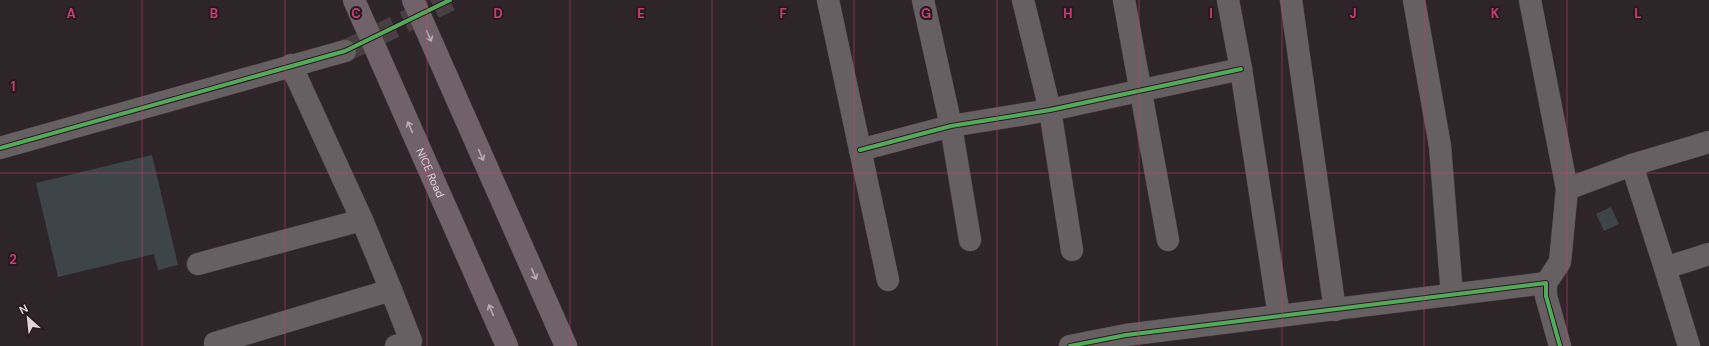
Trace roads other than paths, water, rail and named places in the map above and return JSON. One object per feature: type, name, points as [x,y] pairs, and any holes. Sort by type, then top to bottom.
[{"type":"highway","name":"NICE Road","points":[[354,0],[507,346]]},
{"type":"highway","points":[[413,0],[566,346]]},
{"type":"street","points":[[828,0],[888,280]]},
{"type":"street","points":[[923,0],[951,126],[970,240]]},
{"type":"street","points":[[1023,0],[1050,110],[1072,250]]},
{"type":"street","points":[[1124,0],[1168,240]]},
{"type":"street","points":[[1228,0],[1241,69],[1278,316]]},
{"type":"street","points":[[1291,0],[1335,310]]},
{"type":"street","points":[[1414,0],[1440,146],[1452,295]]},
{"type":"street","points":[[1530,0],[1567,189],[1560,262],[1546,283],[1546,296],[1560,346]]},
{"type":"street","points":[[0,148],[345,51]]},
{"type":"street","points":[[291,66],[362,220],[411,342],[396,346]]},
{"type":"street","points":[[860,150],[951,126],[1050,110],[1241,69]]},
{"type":"street","points":[[1567,189],[1632,165],[1709,142]]},
{"type":"street","points":[[1632,165],[1689,346]]},
{"type":"street","points":[[198,264],[362,220]]},
{"type":"street","points":[[1665,268],[1709,254]]},
{"type":"street","points":[[1070,346],[1127,340],[1278,316],[1546,283]]},
{"type":"street","points":[[215,343],[391,290]]},
{"type":"tunnel","points":[[345,51],[450,0]]}]
